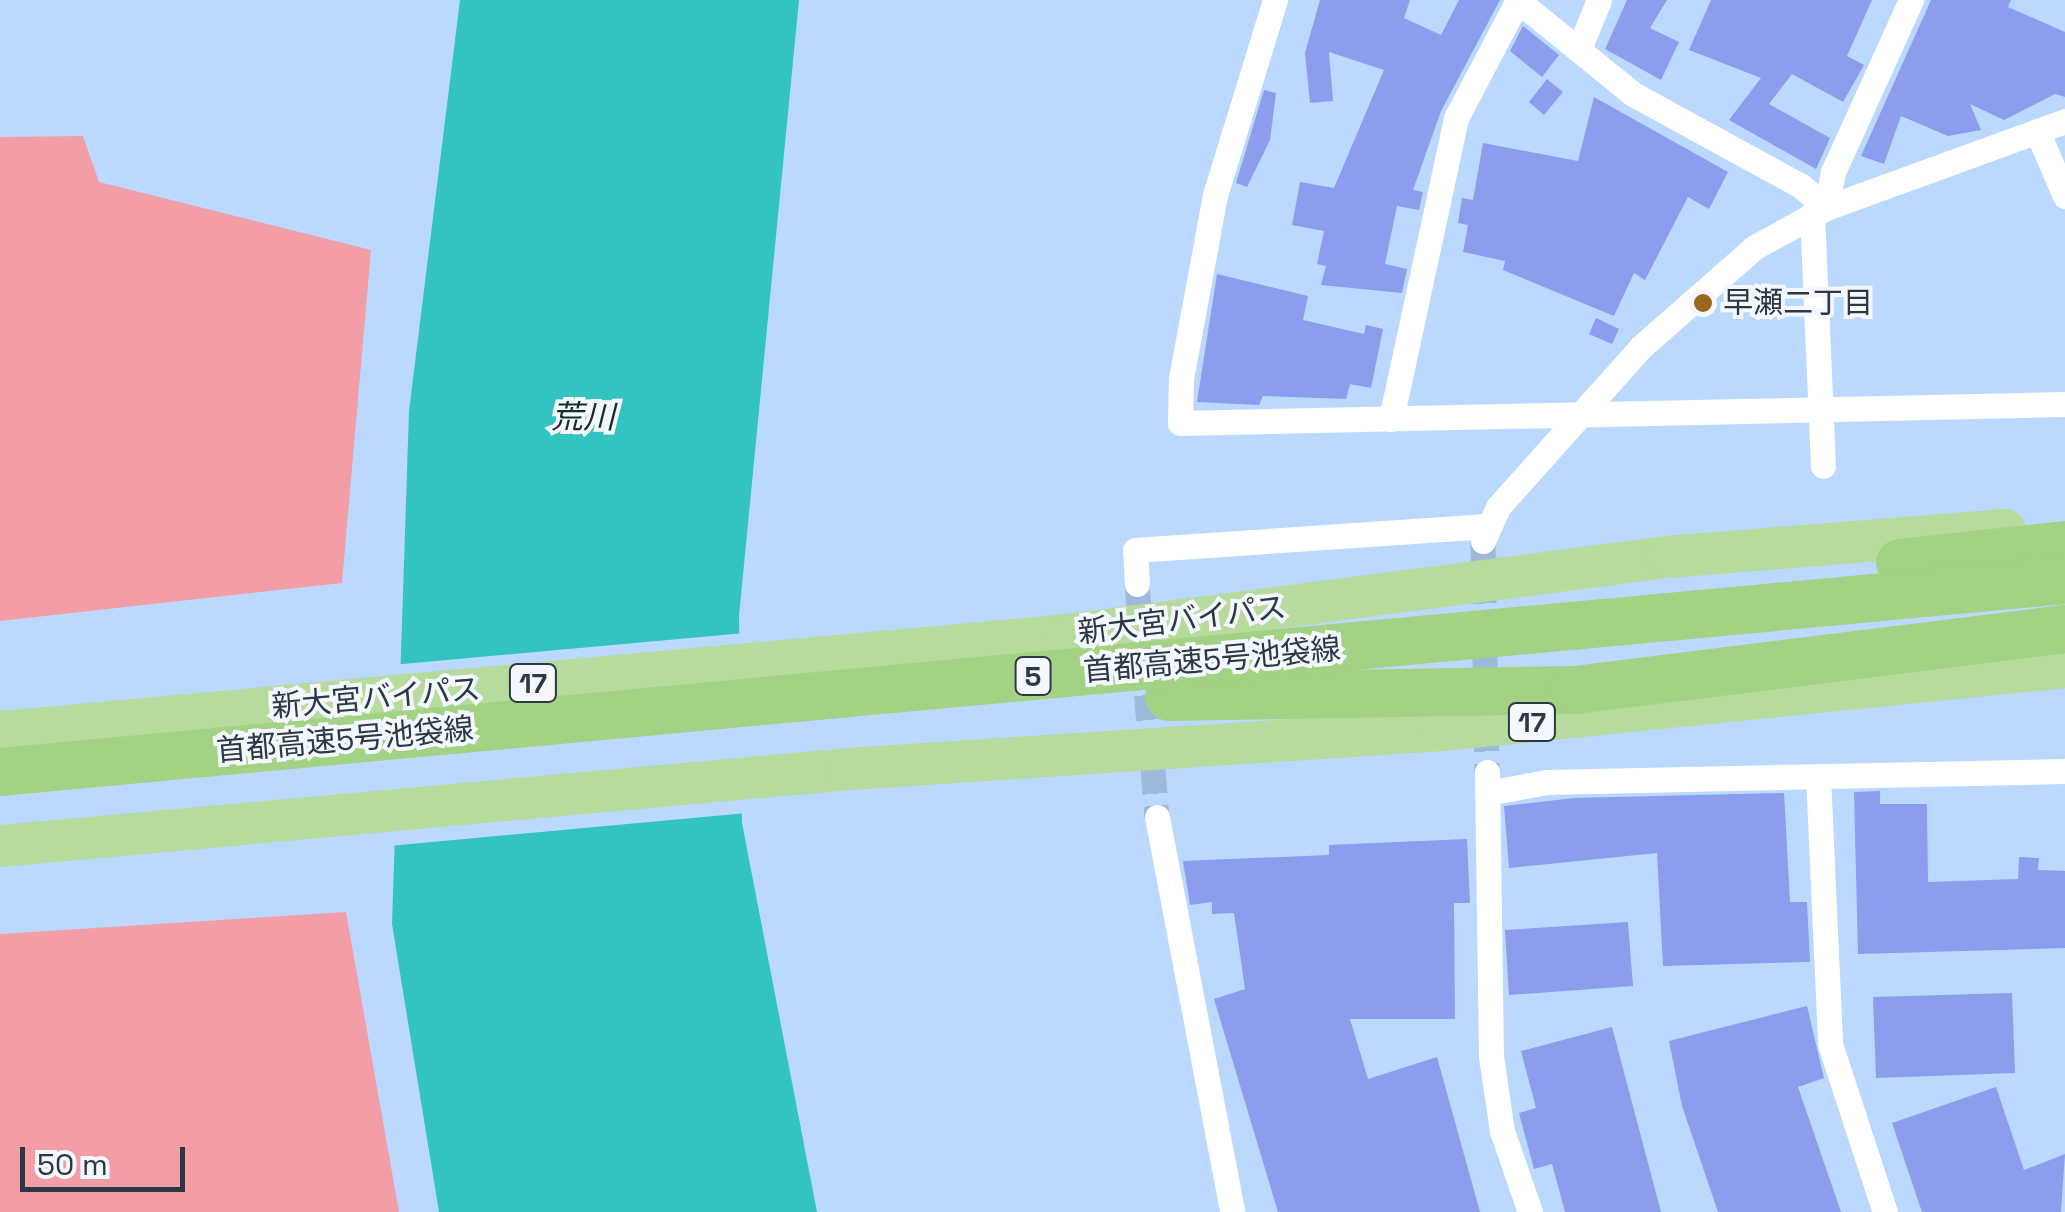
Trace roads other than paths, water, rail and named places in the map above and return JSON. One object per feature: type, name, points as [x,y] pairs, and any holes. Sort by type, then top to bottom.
[{"type":"highway","name":"新大宮バイパス","points":[[0,732],[1067,635],[1667,557],[2065,526]]},
{"type":"highway","points":[[1166,681],[1560,602],[2065,544]]},
{"type":"highway","name":"首都高速5号池袋線","points":[[0,804],[1166,681],[2065,580]]},
{"type":"highway","name":"首都高速5号池袋線","points":[[0,772],[2065,613]]},
{"type":"highway","points":[[1166,681],[1575,690],[2065,628]]},
{"type":"highway","name":"17","points":[[0,846],[997,759],[1443,730],[2065,667]]},
{"type":"street","points":[[1274,0],[1215,196],[1181,378],[1180,422],[2065,404]]},
{"type":"street","points":[[1390,419],[1456,118],[1518,0],[1633,94],[1801,186],[1819,211]]},
{"type":"street","points":[[1578,49],[1599,0]]},
{"type":"street","points":[[1822,466],[1819,211],[1911,0]]},
{"type":"street","points":[[1137,584],[1135,550],[1485,533],[1582,414],[1693,295],[1819,211],[2065,122]]},
{"type":"street","points":[[2037,132],[2065,196]]},
{"type":"street","points":[[1530,1212],[1502,1130],[1491,1056],[1487,782],[2065,771]]},
{"type":"street","points":[[1818,776],[1830,1044],[1885,1212]]},
{"type":"street","points":[[1157,817],[1232,1212]]},
{"type":"water","name":"荒川","points":[[460,0],[799,0],[739,616],[742,823],[817,1212],[439,1212],[392,924],[409,411]]},
{"type":"tunnel","points":[[1483,541],[1487,772]]},
{"type":"tunnel","points":[[1137,584],[1157,817]]},
{"type":"place","name":"早瀬二丁目","points":[[1703,303]]}]
